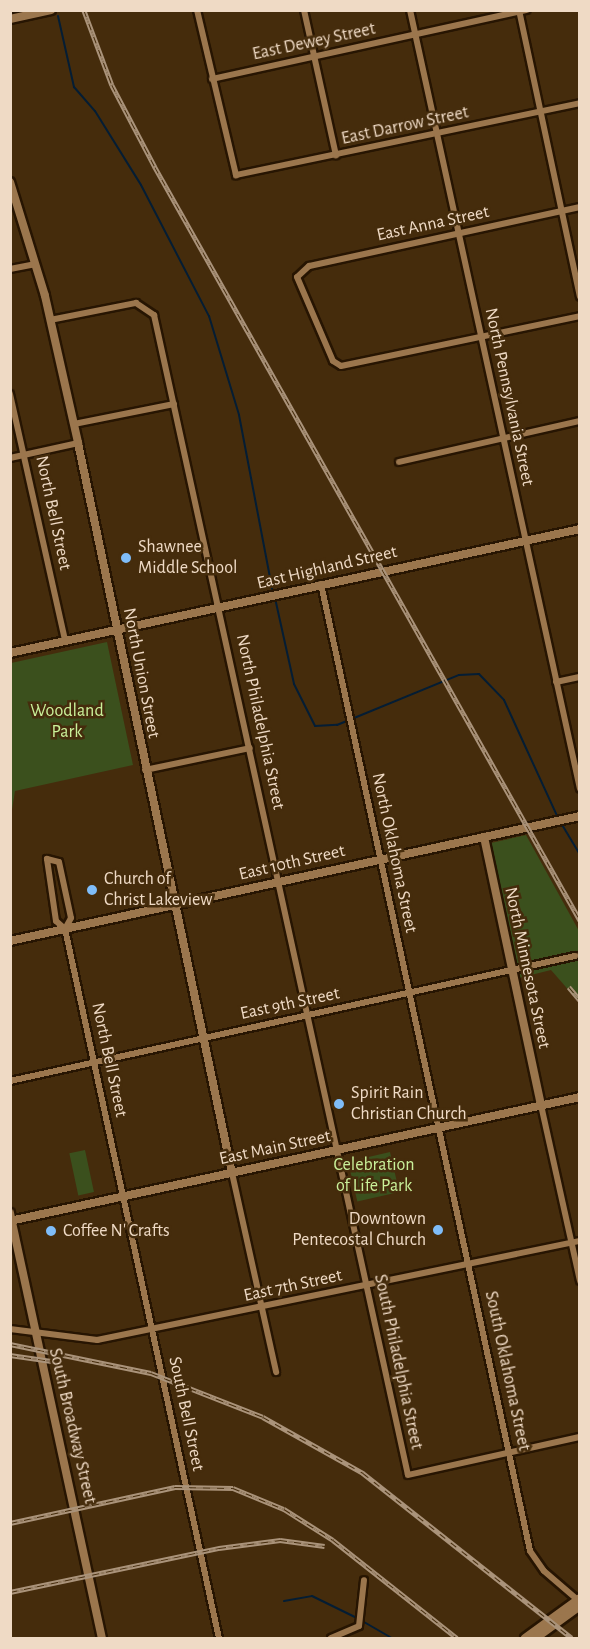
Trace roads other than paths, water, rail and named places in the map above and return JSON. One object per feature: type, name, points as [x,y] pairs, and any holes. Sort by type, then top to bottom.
[{"type":"main road","points":[[525,1638],[579,1601]]},
{"type":"main road","points":[[536,1638],[579,1601]]},
{"type":"street","points":[[10,19],[51,10]]},
{"type":"street","points":[[197,10],[212,80]]},
{"type":"street","points":[[304,10],[336,156]]},
{"type":"street","name":"North Pennsylvania Street","points":[[410,10],[579,789]]},
{"type":"street","name":"East Dewey Street","points":[[212,80],[527,10]]},
{"type":"street","points":[[520,11],[579,297]]},
{"type":"street","name":"East Darrow Street","points":[[212,80],[236,175],[579,104]]},
{"type":"street","name":"North Union Street","points":[[10,182],[50,320],[74,424],[145,770],[232,1173]]},
{"type":"street","name":"East Anna Street","points":[[480,335],[341,366],[333,361],[297,277],[309,266],[579,207]]},
{"type":"street","points":[[10,269],[35,264]]},
{"type":"street","name":"North Philadelphia Street","points":[[50,320],[146,304],[159,330],[337,1150]]},
{"type":"street","points":[[480,335],[579,316]]},
{"type":"street","name":"North Bell Street","points":[[10,394],[65,640]]},
{"type":"street","points":[[74,424],[174,404]]},
{"type":"street","points":[[399,462],[579,421]]},
{"type":"street","points":[[10,458],[78,443]]},
{"type":"street","name":"East Highland Street","points":[[10,653],[579,529]]},
{"type":"street","name":"North Oklahoma Street","points":[[321,584],[439,1128]]},
{"type":"street","points":[[556,682],[579,677]]},
{"type":"street","points":[[145,770],[250,748]]},
{"type":"street","name":"East 10th Street","points":[[10,941],[577,817]]},
{"type":"street","name":"North Minnesota Street","points":[[484,837],[541,1105]]},
{"type":"street","name":"North Bell Street","points":[[65,929],[70,918],[59,862],[47,859],[56,921],[65,929],[123,1197]]},
{"type":"street","name":"East 9th Street","points":[[10,1081],[575,956]]},
{"type":"street","name":"East Main Street","points":[[11,1218],[123,1197],[579,1097]]},
{"type":"street","points":[[541,1105],[579,1281]]},
{"type":"street","name":"South Oklahoma Street","points":[[439,1128],[535,1561],[579,1601]]},
{"type":"street","name":"South Philadelphia Street","points":[[337,1150],[408,1475],[509,1452]]},
{"type":"street","points":[[232,1173],[276,1372]]},
{"type":"street","name":"South Bell Street","points":[[123,1197],[219,1638]]},
{"type":"street","name":"South Broadway Street","points":[[11,1218],[102,1638]]},
{"type":"street","name":"East 7th Street","points":[[10,1329],[36,1331],[77,1341],[152,1330],[579,1241]]},
{"type":"street","points":[[509,1452],[579,1437]]},
{"type":"street","points":[[332,1638],[358,1626],[364,1580]]},
{"type":"waterway","points":[[58,16],[74,87],[95,111],[141,185],[209,316],[239,415],[273,593]]},
{"type":"waterway","points":[[275,598],[294,684],[315,726],[337,725],[459,675],[479,674],[504,700],[558,818]]},
{"type":"waterway","points":[[561,823],[580,855]]},
{"type":"waterway","points":[[284,1601],[312,1596],[357,1618]]},
{"type":"waterway","points":[[364,1622],[392,1638]]},
{"type":"railway","points":[[84,10],[112,85],[155,167],[580,920]]},
{"type":"railway","points":[[569,987],[580,1000]]},
{"type":"railway","points":[[10,1344],[151,1373],[263,1417],[363,1473],[572,1638]]},
{"type":"railway","points":[[10,1355],[59,1362]]},
{"type":"railway","points":[[10,1523],[175,1487],[233,1488],[284,1509],[333,1540],[457,1638]]},
{"type":"railway","points":[[10,1592],[219,1548],[280,1540],[325,1546]]},
{"type":"place","name":"Shawnee Middle School","points":[[126,558]]},
{"type":"place","name":"Church of Christ Lakeview","points":[[92,890]]},
{"type":"place","name":"Spirit Rain Christian Church","points":[[339,1104]]},
{"type":"place","name":"Downtown Pentecostal Church","points":[[438,1230]]},
{"type":"place","name":"Coffee N' Crafts","points":[[51,1231]]},
{"type":"park label","name":"Woodland Park","points":[[67,722]]},
{"type":"park label","name":"Celebration of Life Park","points":[[374,1176]]}]
